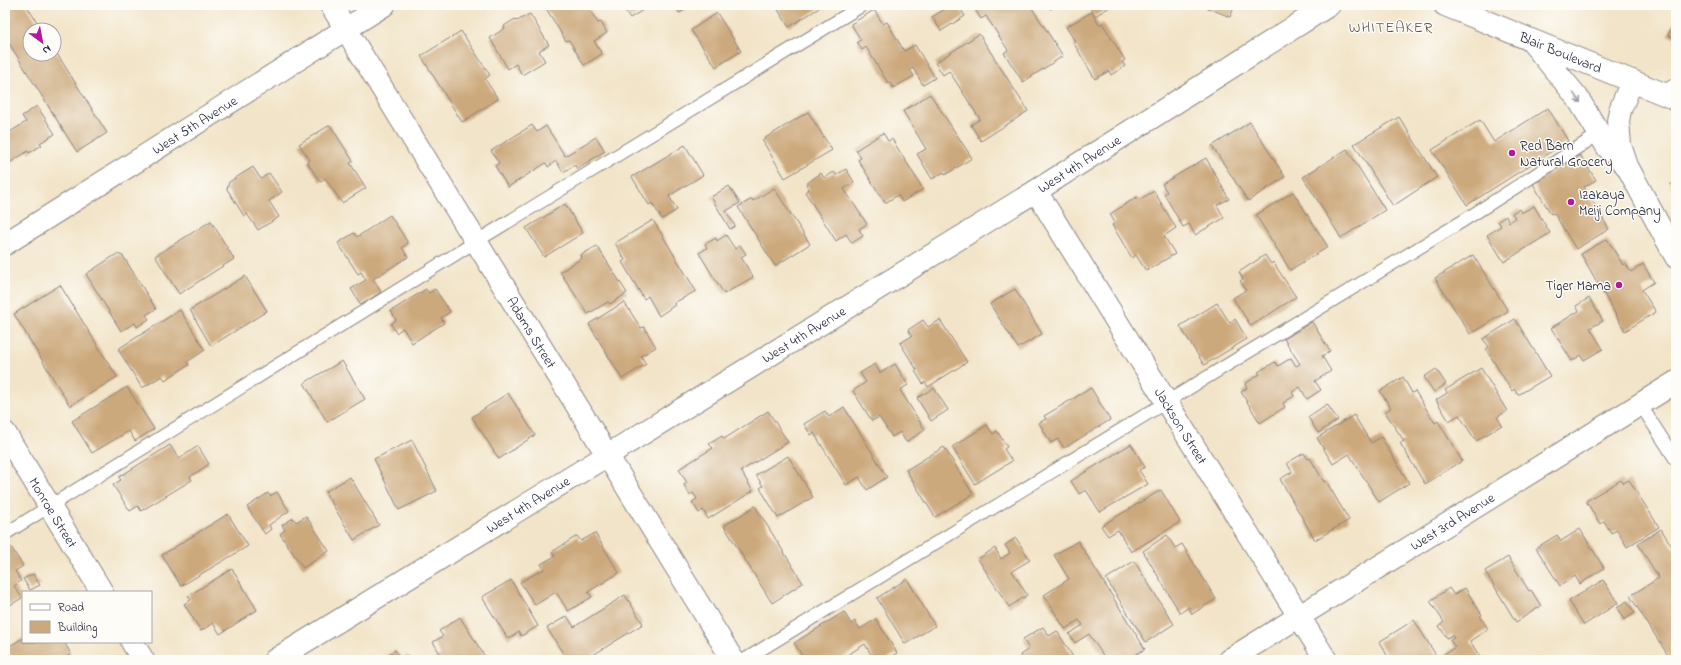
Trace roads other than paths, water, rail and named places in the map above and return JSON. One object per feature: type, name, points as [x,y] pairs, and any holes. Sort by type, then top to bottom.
[{"type":"street","name":"Adams Street","points":[[331,5],[733,660]]},
{"type":"street","name":"West 5th Avenue","points":[[5,244],[384,5]]},
{"type":"street","name":"West 4th Avenue","points":[[276,660],[1036,191],[1329,5]]},
{"type":"street","name":"Blair Boulevard","points":[[1445,5],[1632,81],[1671,92]]},
{"type":"street","points":[[1529,39],[1538,48],[1577,98],[1608,148],[1627,166]]},
{"type":"street","points":[[1632,81],[1620,110],[1618,121],[1620,145],[1627,166],[1676,257]]},
{"type":"street","name":"Jackson Street","points":[[1036,191],[1326,660]]},
{"type":"street","name":"West 3rd Avenue","points":[[1229,660],[1676,382]]},
{"type":"street","name":"Monroe Street","points":[[5,433],[101,591]]},
{"type":"street","points":[[133,643],[143,660]]},
{"type":"lane","points":[[5,534],[477,241],[863,5]]},
{"type":"lane","points":[[744,660],[1466,219],[1599,134]]},
{"type":"lane","points":[[1640,404],[1676,460]]},
{"type":"place","name":"Red Barn Natural Grocery","points":[[1512,153]]},
{"type":"place","name":"Izakaya Meiji Company","points":[[1571,202]]},
{"type":"place","name":"Tiger Mama","points":[[1619,285]]},
{"type":"district","name":"WHITEAKER","points":[[1391,27]]}]
